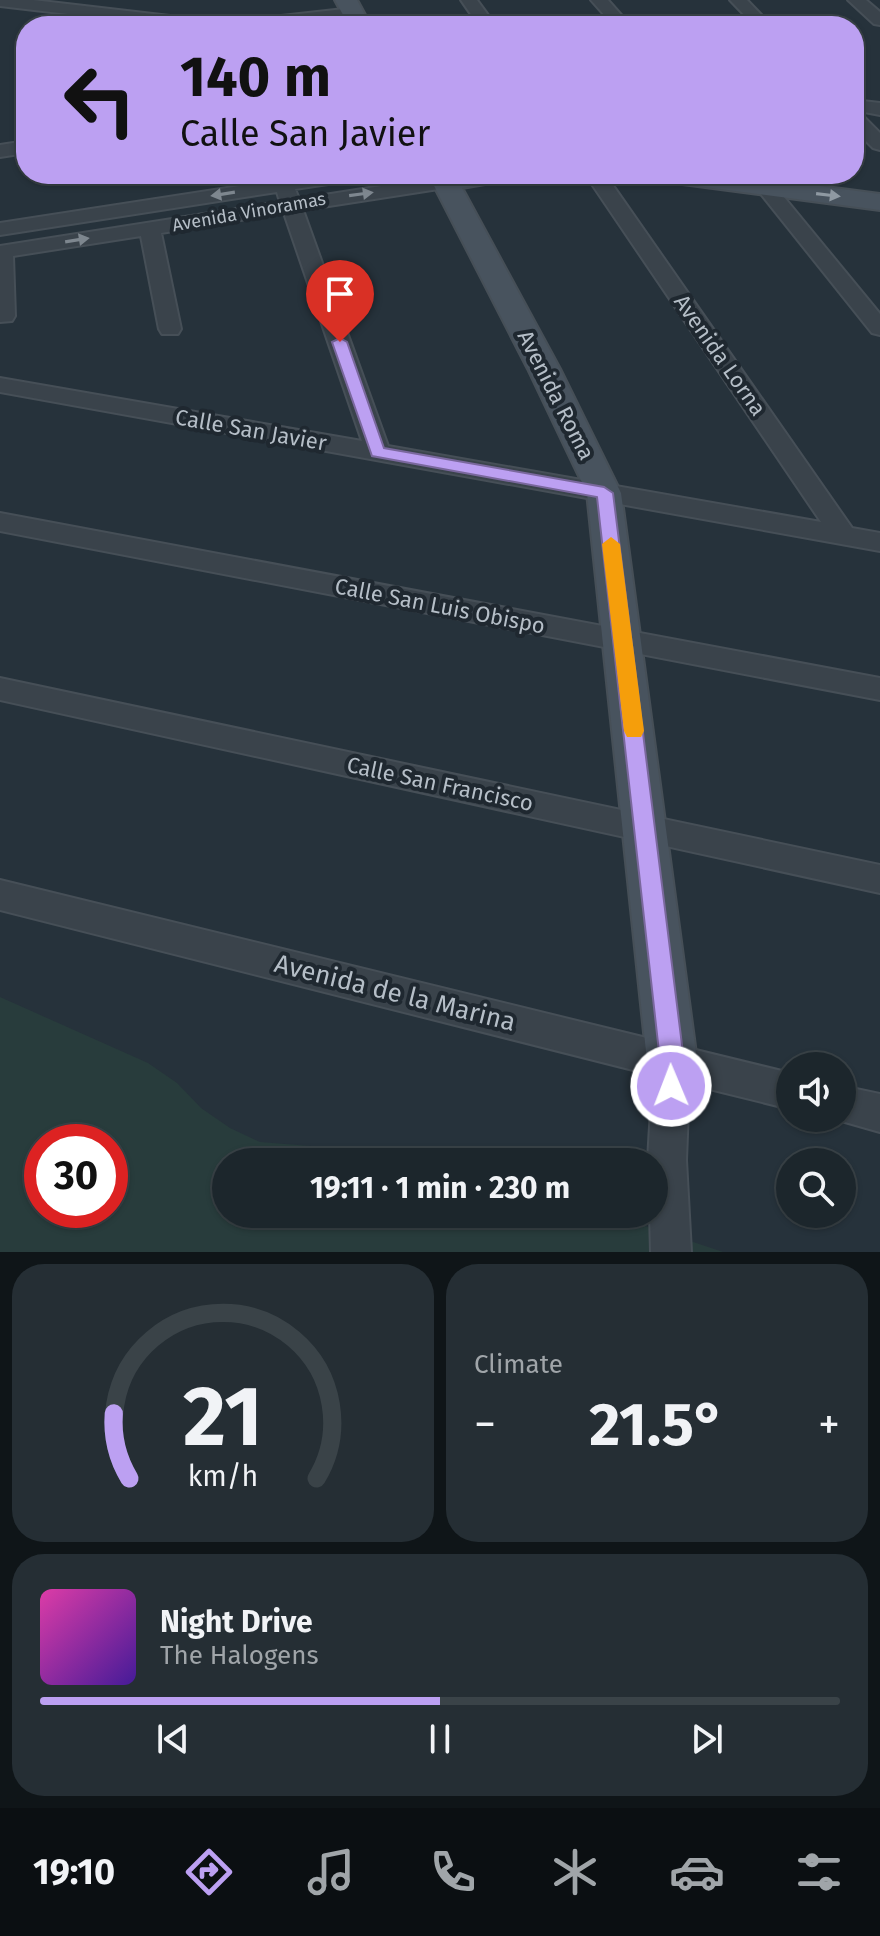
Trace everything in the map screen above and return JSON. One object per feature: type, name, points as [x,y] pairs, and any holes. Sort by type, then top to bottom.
[{"type":"street","points":[[599,0],[614,16]]},
{"type":"street","points":[[738,0],[754,16]]},
{"type":"street","points":[[856,0],[880,20]]},
{"type":"street","points":[[0,1],[156,16]]},
{"type":"street","points":[[326,16],[353,13]]},
{"type":"street","points":[[864,128],[880,144]]},
{"type":"street","name":"Avenida Vinoramas","points":[[1,244],[306,184]]},
{"type":"street","name":"Avenida Vinoramas","points":[[1,244],[150,229],[286,188],[349,184]]},
{"type":"street","name":"Avenida Roma","points":[[446,184],[544,369],[604,493],[672,1061]]},
{"type":"street","name":"Avenida Lorna","points":[[602,184],[844,536]]},
{"type":"street","points":[[764,184],[880,328]]},
{"type":"street","points":[[783,184],[880,202]]},
{"type":"street","points":[[286,188],[378,452]]},
{"type":"street","points":[[150,229],[170,329]]},
{"type":"street","points":[[1,244],[4,316]]},
{"type":"street","name":"Calle San Javier","points":[[0,385],[880,542]]},
{"type":"street","name":"Calle San Luis Obispo","points":[[0,522],[880,689]]},
{"type":"street","name":"Calle San Francisco","points":[[0,689],[880,879]]},
{"type":"street","name":"Avenida de la Marina","points":[[0,895],[776,1087]]},
{"type":"street","points":[[671,1252],[667,1160],[672,1061]]},
{"type":"street","points":[[856,1107],[880,1113]]},
{"type":"green space","points":[[0,997],[148,1063],[177,1083],[201,1108],[230,1128],[260,1142],[336,1148],[212,1148],[212,1228],[651,1228],[723,1252],[0,1252]]},
{"type":"slow traffic","points":[[611,544],[634,731]]},
{"type":"route","points":[[340,342],[378,452],[604,493],[672,1061],[671,1086]]}]
